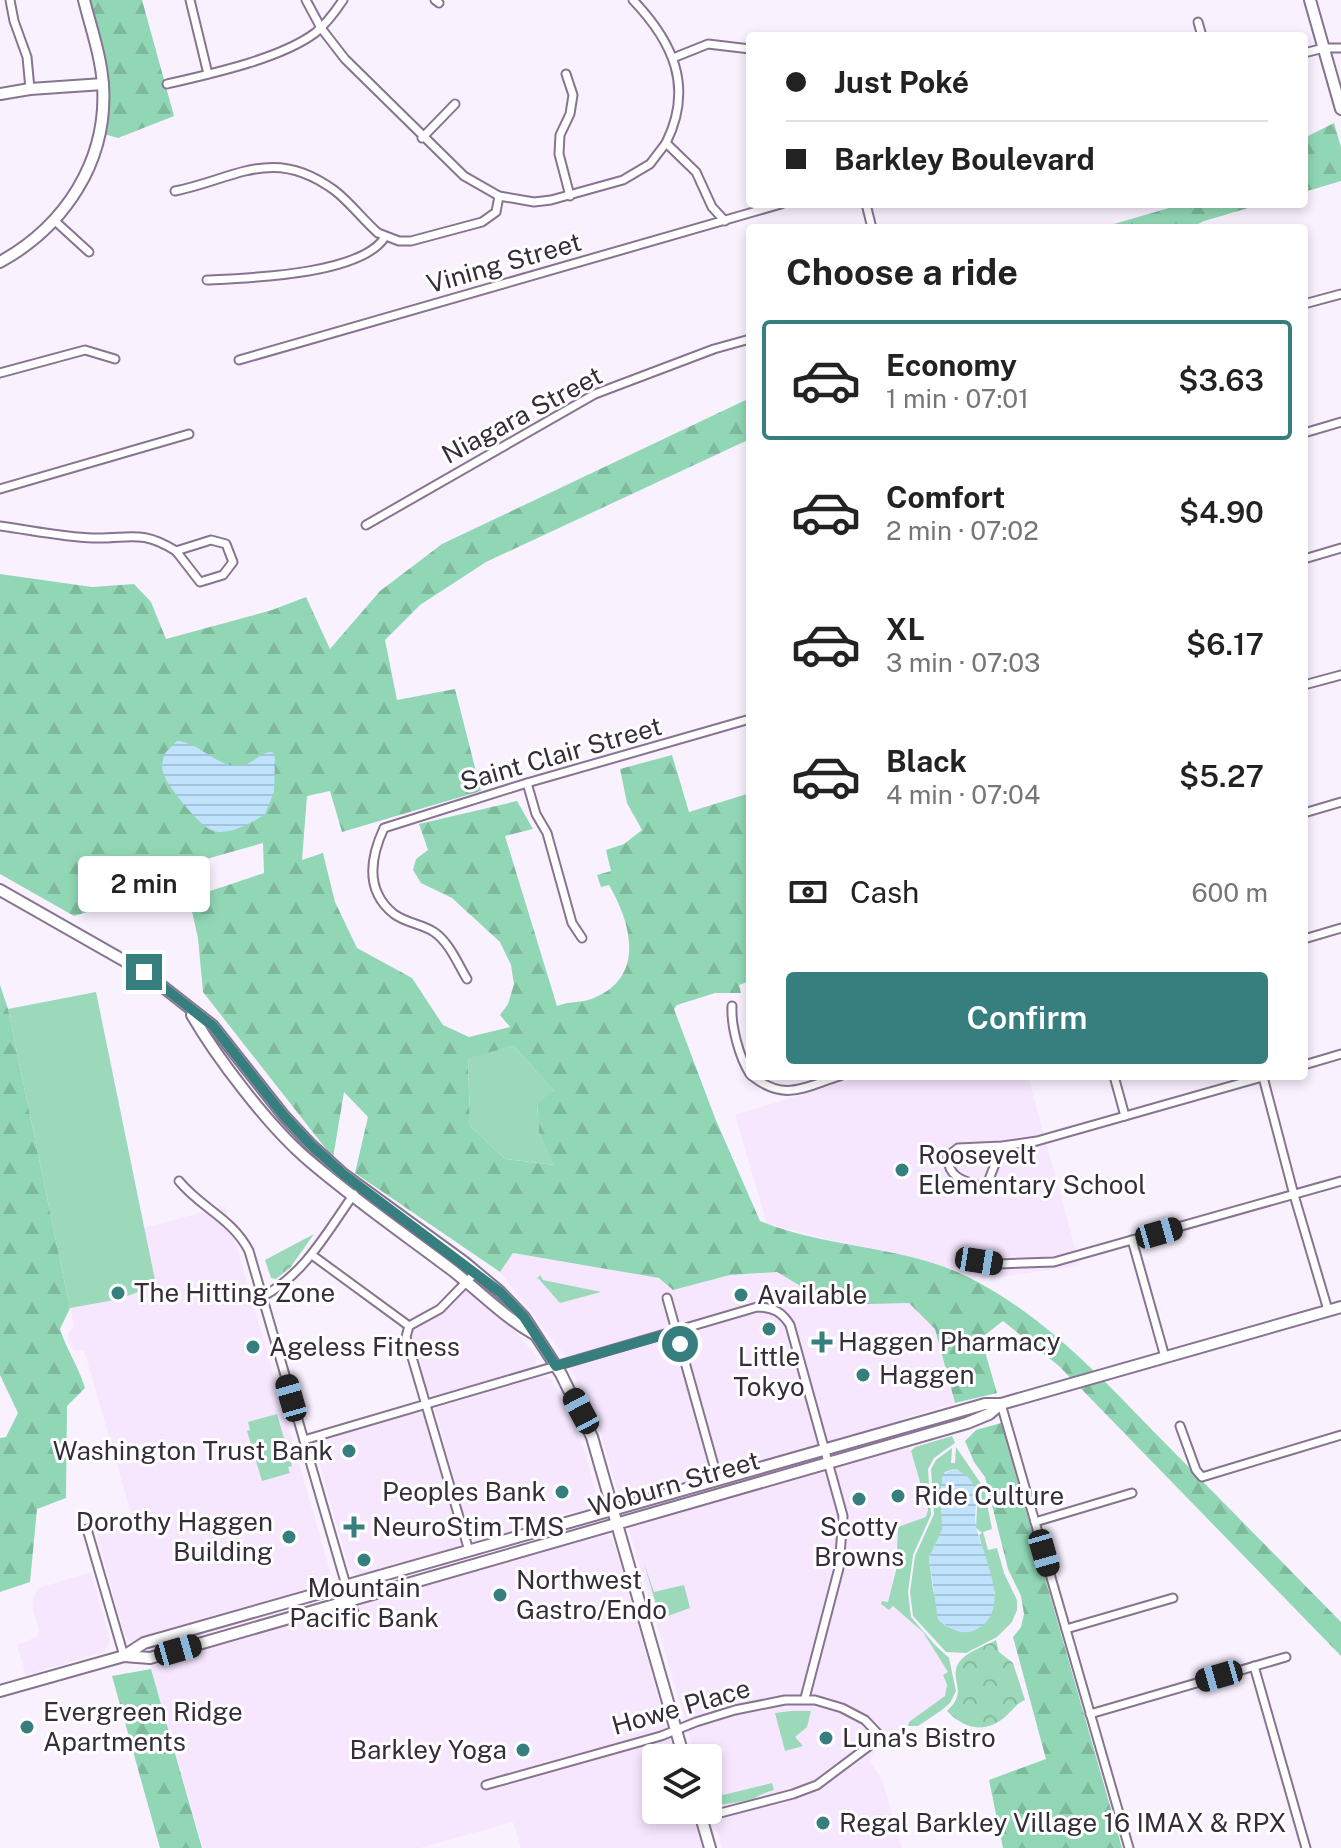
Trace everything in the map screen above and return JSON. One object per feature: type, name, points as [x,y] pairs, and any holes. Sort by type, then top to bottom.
[{"type":"main road","points":[[0,262],[27,246],[55,221],[77,192],[94,154],[102,117],[103,84],[100,59],[84,0]]},
{"type":"main road","points":[[1310,0],[1341,109]]},
{"type":"main road","points":[[0,94],[103,84]]},
{"type":"main road","points":[[0,890],[144,972],[213,1026],[284,1116],[311,1145],[360,1186],[476,1272],[516,1309],[556,1366],[588,1427],[680,1744]]},
{"type":"main road","points":[[189,1009],[202,1033],[273,1125],[304,1157],[467,1282],[514,1323],[534,1334]]},
{"type":"main road","name":"Woburn Street","points":[[0,1691],[124,1656],[144,1643],[985,1404],[1001,1404],[1341,1307]]},
{"type":"main road","name":"Woburn Street","points":[[124,1656],[150,1658],[350,1601],[967,1423],[989,1414],[1001,1404]]},
{"type":"main road","points":[[703,1824],[710,1848]]},
{"type":"street","points":[[10,0],[27,57],[30,89]]},
{"type":"street","points":[[190,0],[208,74]]},
{"type":"street","points":[[306,0],[321,28],[345,59],[464,176],[499,196],[534,202],[570,196],[638,172],[659,155],[666,143],[679,98],[673,58],[654,24],[633,0]]},
{"type":"street","points":[[167,84],[288,48],[321,28],[343,0]]},
{"type":"street","points":[[1198,22],[1201,32]]},
{"type":"street","points":[[673,58],[708,44],[746,49]]},
{"type":"street","points":[[1308,52],[1341,48]]},
{"type":"street","points":[[566,74],[573,95],[570,114],[560,135],[559,154],[570,196]]},
{"type":"street","points":[[422,138],[455,104]]},
{"type":"street","points":[[666,143],[696,172],[712,207],[725,221]]},
{"type":"street","points":[[175,191],[249,169],[273,167],[293,170],[319,180],[336,191],[385,237],[411,241],[482,222],[496,212],[499,196]]},
{"type":"street","name":"Vining Street","points":[[239,360],[768,208]]},
{"type":"street","points":[[55,221],[89,252]]},
{"type":"street","points":[[207,280],[290,275],[366,255],[379,247],[385,237]]},
{"type":"street","points":[[1308,303],[1341,294]]},
{"type":"street","name":"Niagara Street","points":[[366,525],[595,394],[746,340]]},
{"type":"street","points":[[0,373],[85,350],[115,359]]},
{"type":"street","points":[[1308,432],[1341,422]]},
{"type":"street","points":[[0,489],[189,434]]},
{"type":"street","points":[[0,526],[93,538],[141,535],[157,539],[176,551],[200,582],[228,572],[233,562],[230,548],[222,541],[176,551]]},
{"type":"street","points":[[1308,558],[1341,548]]},
{"type":"street","points":[[1308,684],[1341,675]]},
{"type":"street","name":"Saint Clair Street","points":[[467,979],[436,933],[394,914],[375,892],[371,866],[384,828],[746,720]]},
{"type":"street","points":[[527,783],[536,814],[547,833],[572,923],[582,938]]},
{"type":"street","points":[[1308,812],[1341,802]]},
{"type":"street","points":[[1308,938],[1341,928]]},
{"type":"street","points":[[732,1006],[731,1019],[746,1068]]},
{"type":"street","points":[[1308,1064],[1341,1054]]},
{"type":"street","points":[[758,1080],[769,1087],[788,1092],[827,1080]]},
{"type":"street","points":[[1115,1080],[1125,1116]]},
{"type":"street","points":[[1002,1146],[988,1182],[980,1186],[951,1174],[948,1156],[958,1148],[1031,1142],[1250,1080]]},
{"type":"street","points":[[1265,1080],[1294,1195],[1328,1310]]},
{"type":"street","points":[[179,1181],[187,1191],[234,1227],[243,1240],[357,1623]]},
{"type":"street","points":[[964,1256],[998,1264],[1054,1262],[1341,1181]]},
{"type":"street","points":[[262,1297],[291,1279],[312,1255],[360,1186]]},
{"type":"street","points":[[1132,1240],[1165,1357]]},
{"type":"street","points":[[312,1255],[409,1326]]},
{"type":"street","points":[[469,1551],[406,1337],[409,1326],[440,1309],[476,1272]]},
{"type":"street","points":[[667,1298],[718,1480]]},
{"type":"street","points":[[304,1440],[757,1307],[777,1310],[790,1325],[842,1508],[842,1550],[805,1698]]},
{"type":"street","points":[[1001,1404],[1129,1848]]},
{"type":"street","points":[[1180,1426],[1196,1470],[1202,1477],[1341,1435]]},
{"type":"street","points":[[1035,1522],[1132,1493]]},
{"type":"street","points":[[87,1529],[124,1656]]},
{"type":"street","points":[[1066,1629],[1173,1598]]},
{"type":"street","points":[[1090,1714],[1286,1657]]},
{"type":"street","points":[[1254,1666],[1306,1848]]},
{"type":"street","name":"Howe Place","points":[[486,1785],[735,1710],[777,1701],[805,1698],[827,1703],[867,1722],[881,1737],[817,1785],[793,1794],[722,1809]]},
{"type":"shaded area","points":[[96,992],[144,1228],[225,1206],[331,1574],[326,1587],[139,1642],[130,1641],[124,1634],[96,1531],[133,1520],[84,1350],[74,1350],[68,1342],[68,1333],[74,1326],[8,1009]]},
{"type":"shaded area","name":"Roosevelt Elementary School","points":[[849,1080],[1029,1080],[1080,1266],[985,1279],[767,1224],[735,1115]]},
{"type":"shaded area","points":[[512,1253],[659,1278],[673,1290],[730,1275],[777,1272],[832,1305],[909,1303],[935,1329],[955,1403],[901,1419],[928,1510],[926,1517],[898,1527],[892,1586],[888,1603],[881,1605],[889,1610],[893,1605],[923,1632],[948,1672],[943,1675],[947,1690],[943,1698],[877,1748],[870,1762],[882,1779],[902,1848],[722,1848],[715,1824],[722,1824],[722,1744],[692,1744],[598,1424],[565,1356],[500,1272]]},
{"type":"shaded area","points":[[469,1289],[507,1321],[537,1357],[536,1363],[532,1368],[430,1395],[426,1391],[411,1329],[416,1323],[451,1306],[464,1290]]},
{"type":"shaded area","points":[[542,1376],[552,1380],[574,1424],[586,1455],[596,1505],[589,1511],[571,1512],[530,1524],[525,1530],[512,1534],[472,1538],[435,1408]]},
{"type":"shaded area","points":[[416,1412],[425,1417],[461,1542],[459,1547],[357,1576],[349,1568],[316,1444],[322,1439]]},
{"type":"shaded area","points":[[598,1533],[610,1536],[672,1744],[642,1744],[642,1824],[695,1824],[702,1848],[521,1848],[513,1822],[420,1848],[203,1848],[149,1662]]},
{"type":"shaded area","points":[[91,1572],[110,1640],[108,1647],[101,1653],[26,1675],[17,1645],[38,1636],[32,1605],[36,1591]]},
{"type":"green space","points":[[90,0],[142,0],[174,116],[118,138],[104,134],[107,82]]},
{"type":"green space","points":[[1334,123],[1341,147],[1341,181],[1308,191],[1308,136]]},
{"type":"green space","points":[[1169,208],[1248,208],[1198,224],[1114,224]]},
{"type":"green space","points":[[746,400],[746,441],[486,562],[420,605],[385,640],[397,700],[455,689],[481,791],[342,832],[330,791],[307,796],[302,860],[323,853],[335,902],[357,948],[412,978],[443,1025],[469,1037],[510,1027],[500,1015],[508,1004],[514,984],[511,965],[500,942],[452,898],[421,883],[413,870],[416,859],[428,850],[419,824],[517,801],[533,829],[505,836],[557,1006],[594,998],[610,988],[627,963],[628,932],[623,916],[609,885],[601,887],[597,875],[611,871],[606,850],[624,844],[642,830],[627,803],[620,769],[672,755],[689,812],[746,794],[746,982],[739,985],[741,993],[715,993],[677,1005],[674,1009],[715,1118],[760,1221],[812,1237],[945,1267],[970,1278],[1024,1311],[1096,1373],[1341,1622],[1341,1656],[1059,1366],[1003,1321],[981,1338],[997,1393],[955,1403],[935,1329],[909,1303],[832,1305],[777,1272],[730,1275],[673,1290],[659,1278],[513,1253],[500,1272],[355,1173],[368,1117],[344,1092],[333,1158],[203,992],[198,938],[189,898],[264,873],[263,843],[150,875],[121,902],[74,916],[0,874],[0,574],[92,587],[134,584],[151,602],[166,639],[272,610],[306,597],[330,649],[380,591],[442,544]],"holes":[[[514,1046],[554,1091],[537,1103],[539,1133],[554,1165],[505,1159],[470,1126],[468,1058]]]},
{"type":"green space","points":[[0,985],[8,1009],[70,1308],[60,1329],[85,1388],[67,1406],[66,1498],[37,1509],[30,1582],[0,1592],[0,1438],[6,1437],[18,1413],[0,1375]]},
{"type":"green space","name":"The Hitting Zone","points":[[96,992],[156,1285],[120,1299],[70,1308],[8,1009]]},
{"type":"green space","points":[[514,1046],[555,1092],[537,1103],[539,1133],[555,1165],[505,1159],[470,1126],[468,1057]]},
{"type":"green space","points":[[314,1234],[290,1268],[276,1279],[271,1278],[265,1260]]},
{"type":"green space","points":[[540,1275],[543,1280],[601,1292],[560,1303],[538,1278],[534,1281]]},
{"type":"green space","points":[[277,1414],[292,1466],[288,1467],[290,1473],[262,1481],[247,1431],[250,1430],[248,1422]]},
{"type":"green space","points":[[1001,1423],[1122,1848],[1003,1848],[989,1780],[1046,1759],[1013,1637],[1021,1627],[1024,1614],[1021,1596],[1008,1569],[985,1477],[965,1441],[976,1430]]},
{"type":"green space","points":[[952,1436],[955,1443],[934,1458],[928,1469],[931,1515],[913,1555],[908,1592],[911,1617],[949,1658],[956,1691],[942,1710],[918,1726],[908,1726],[909,1722],[945,1696],[947,1685],[943,1675],[948,1672],[923,1632],[893,1606],[889,1610],[881,1604],[882,1601],[888,1602],[896,1570],[898,1527],[926,1517],[928,1510],[911,1451]]},
{"type":"green space","points":[[956,1447],[984,1488],[992,1529],[983,1532],[988,1550],[997,1548],[1004,1573],[1017,1600],[1012,1622],[997,1637],[966,1653],[946,1652],[913,1616],[910,1592],[915,1556],[934,1514],[931,1469],[936,1460],[952,1448],[951,1463],[955,1463]],"holes":[[[958,1470],[977,1507],[976,1528],[982,1533],[979,1535],[995,1594],[956,1630],[944,1625],[933,1590],[929,1558],[942,1530],[942,1478],[945,1472]]]},
{"type":"green space","points":[[644,1563],[654,1592],[684,1585],[690,1608],[665,1617],[659,1615]]},
{"type":"green space","points":[[996,1640],[999,1652],[1013,1663],[1025,1700],[990,1726],[975,1727],[960,1722],[947,1711],[957,1698],[958,1664],[965,1656]]},
{"type":"green space","points":[[151,1669],[202,1848],[160,1848],[112,1676]]},
{"type":"green space","points":[[811,1711],[807,1727],[795,1737],[803,1746],[785,1751],[775,1713]]},
{"type":"green space","points":[[772,1783],[774,1790],[753,1799],[722,1805],[722,1792],[723,1795]]},
{"type":"water","points":[[177,741],[192,745],[221,762],[237,766],[272,752],[275,757],[274,792],[265,814],[246,825],[224,832],[205,826],[176,794],[163,772],[165,753]]},
{"type":"water","points":[[954,1469],[967,1477],[975,1489],[976,1526],[995,1595],[988,1620],[967,1632],[952,1629],[938,1620],[929,1558],[942,1530],[940,1493],[943,1474]]},
{"type":"place","name":"Roosevelt Elementary School","points":[[902,1170]]},
{"type":"place","name":"The Hitting Zone","points":[[118,1293]]},
{"type":"place","name":"Available","points":[[741,1295]]},
{"type":"place","name":"Little Tokyo","points":[[769,1329]]},
{"type":"place","name":"Haggen Pharmacy","points":[[822,1342]]},
{"type":"place","name":"Ageless Fitness","points":[[253,1347]]},
{"type":"place","name":"Haggen","points":[[863,1375]]},
{"type":"place","name":"Washington Trust Bank","points":[[349,1451]]},
{"type":"place","name":"Peoples Bank","points":[[562,1492]]},
{"type":"place","name":"Ride Culture","points":[[898,1496]]},
{"type":"place","name":"Scotty Browns","points":[[859,1499]]},
{"type":"place","name":"NeuroStim TMS","points":[[354,1527]]},
{"type":"place","name":"Dorothy Haggen Building","points":[[289,1537]]},
{"type":"place","name":"Mountain Pacific Bank","points":[[364,1560]]},
{"type":"place","name":"Northwest Gastro/Endo","points":[[500,1595]]},
{"type":"place","name":"Evergreen Ridge Apartments","points":[[27,1727]]},
{"type":"place","name":"Luna's Bistro","points":[[826,1738]]},
{"type":"place","name":"Barkley Yoga","points":[[523,1750]]},
{"type":"place","name":"Regal Barkley Village 16 IMAX & RPX","points":[[823,1823]]},
{"type":"route","points":[[144,972],[213,1026],[284,1116],[343,1174],[500,1292],[524,1317],[556,1366],[677,1331],[680,1344]]}]
